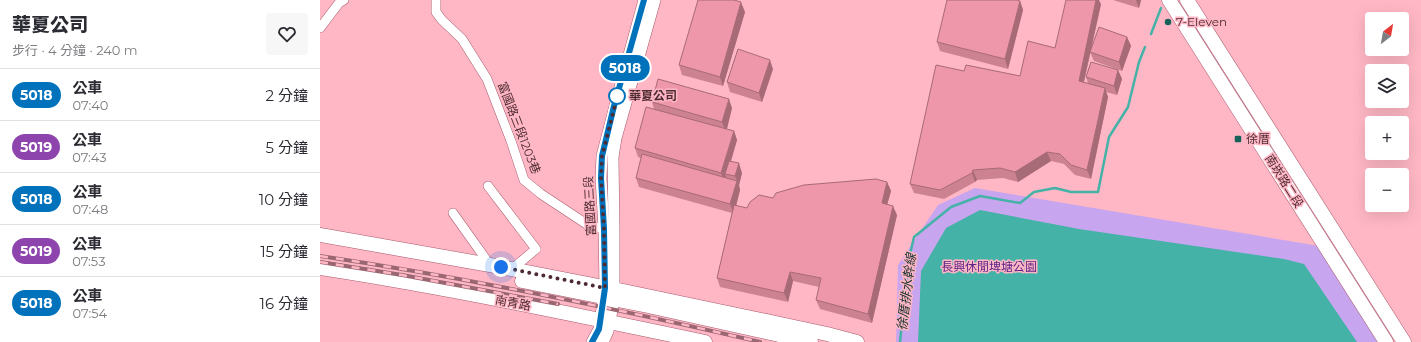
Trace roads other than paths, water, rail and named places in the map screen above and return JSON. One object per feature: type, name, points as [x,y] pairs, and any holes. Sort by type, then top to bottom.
[{"type":"main road","name":"南崁路二段","points":[[1169,0],[1386,342]]},
{"type":"main road","name":"南崁路二段","points":[[1187,0],[1404,342]]},
{"type":"main road","points":[[320,235],[512,269],[609,294],[692,306],[827,334],[858,342]]},
{"type":"main road","name":"南青路","points":[[320,243],[609,294],[648,306],[811,342]]},
{"type":"main road","name":"南青路","points":[[320,268],[404,281],[604,329],[705,342]]},
{"type":"main road","points":[[320,278],[402,290],[604,329],[660,342]]},
{"type":"main road","name":"南青路","points":[[648,306],[692,306]]},
{"type":"street","points":[[320,28],[339,2],[344,0]]},
{"type":"street","name":"富國路三段1203巷","points":[[436,0],[436,12],[442,20],[462,39],[487,79],[509,134],[524,180],[541,194],[588,225],[609,229]]},
{"type":"street","name":"富國路三段","points":[[592,342],[604,329],[609,294],[609,229],[612,157],[634,58],[644,0]]},
{"type":"street","name":"富國路三段","points":[[634,58],[655,0]]},
{"type":"street","points":[[488,186],[536,249],[512,269]]},
{"type":"street","points":[[453,213],[490,265]]},
{"type":"water","name":"長興休閒埤塘公園","points":[[980,210],[1079,229],[1284,259],[1304,264],[1357,342],[918,342],[921,271],[946,228]]},
{"type":"waterway","name":"徐厝排水幹線","points":[[1151,34],[1161,8]]},
{"type":"waterway","name":"徐厝排水幹線","points":[[900,342],[908,263],[914,237],[951,207],[980,196],[1020,203],[1034,192],[1055,188],[1071,192],[1098,192],[1109,137],[1128,107],[1139,62],[1145,47]]},
{"type":"railway","points":[[320,256],[541,294],[760,342]]},
{"type":"railway","points":[[320,262],[402,275],[558,304]]},
{"type":"place","name":"7-Eleven","points":[[1168,22]]},
{"type":"place","name":"華夏公司","points":[[617,96]]},
{"type":"place","name":"徐厝","points":[[1238,139]]}]
